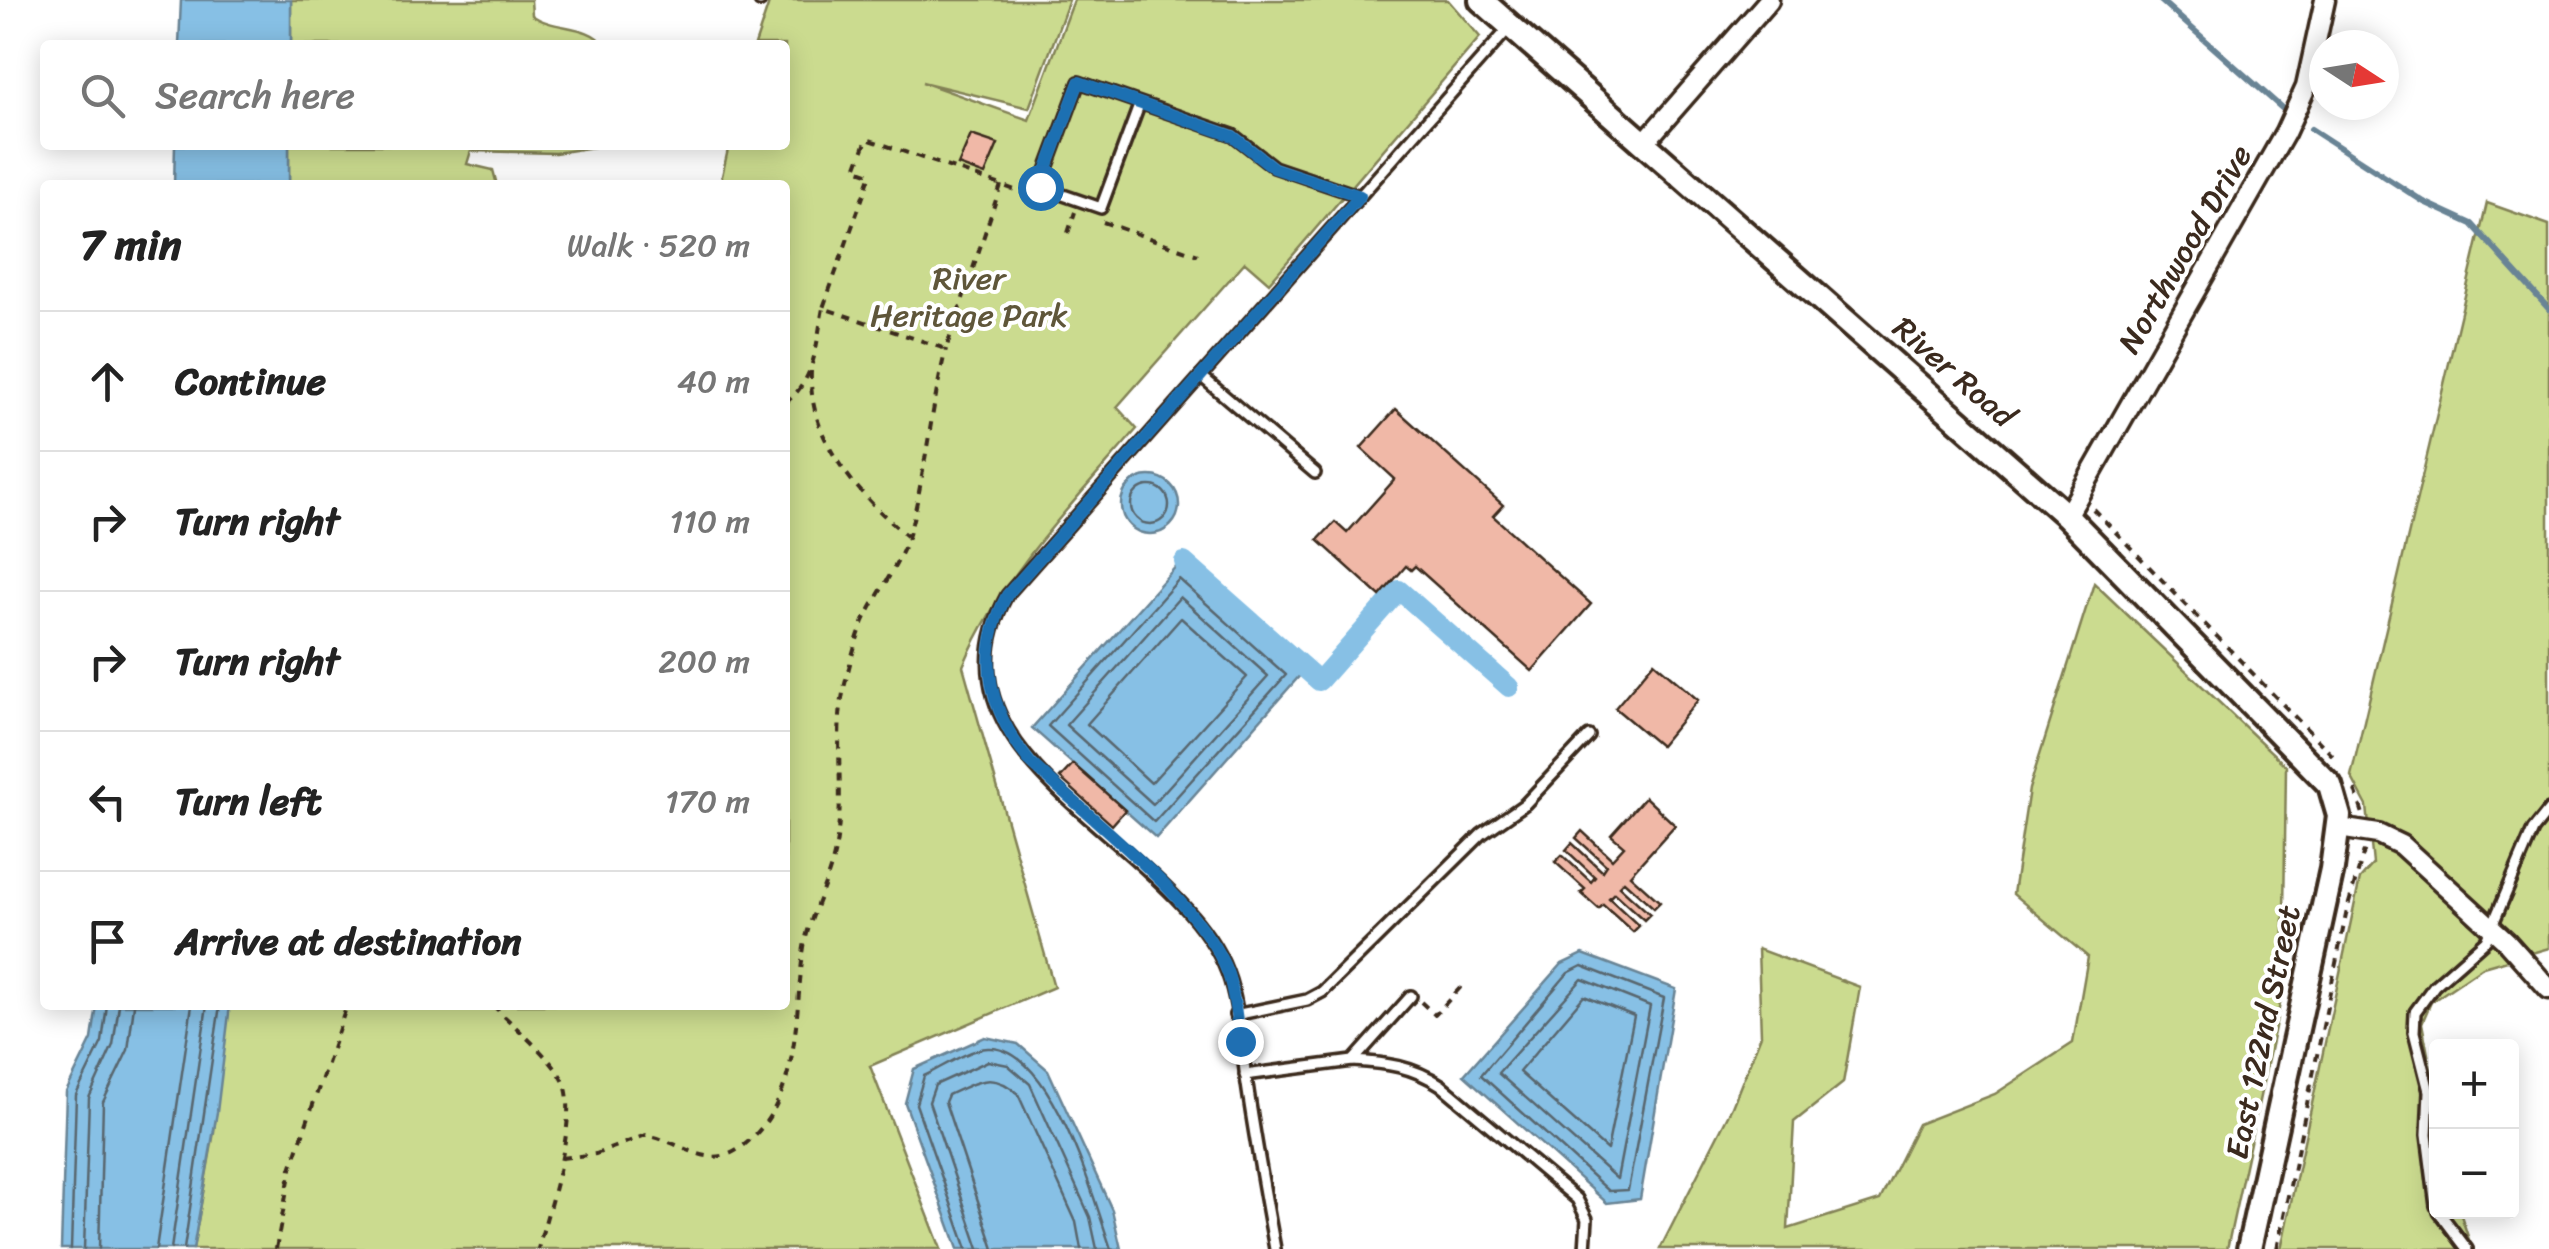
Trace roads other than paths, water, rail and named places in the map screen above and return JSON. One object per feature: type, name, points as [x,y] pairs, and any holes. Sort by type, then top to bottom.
[{"type":"street","name":"River Road","points":[[1481,0],[2067,516],[2320,771],[2334,793],[2339,828]]},
{"type":"street","points":[[1644,143],[1769,0]]},
{"type":"street","name":"Northwood Drive","points":[[2067,516],[2285,132],[2306,87],[2325,0]]},
{"type":"street","points":[[2339,828],[2363,831],[2400,845],[2492,928],[2549,990]]},
{"type":"street","name":"East 122nd Street","points":[[2248,1249],[2339,828]]},
{"type":"lane","points":[[1274,1249],[1227,970],[1189,914],[1030,762],[1012,739],[998,713],[987,664],[992,629],[1007,595],[1511,26]]},
{"type":"lane","points":[[1140,104],[1102,208],[1040,187],[1079,82],[1233,136],[1274,168],[1360,196]]},
{"type":"lane","points":[[1201,376],[1315,473]]},
{"type":"lane","points":[[1236,1014],[1307,1000],[1322,992],[1482,834],[1525,804],[1588,736]]},
{"type":"lane","points":[[2429,1148],[2429,1091],[2414,1032],[2415,1012],[2434,986],[2476,952],[2492,928],[2533,830],[2549,810]]},
{"type":"lane","points":[[1353,1061],[1411,996]]},
{"type":"lane","points":[[1245,1075],[1353,1061],[1392,1063],[1420,1071],[1442,1085],[1576,1199],[1587,1219],[1586,1249]]},
{"type":"lane","points":[[2445,1219],[2467,1249]]},
{"type":"water","points":[[181,0],[291,0],[291,40],[179,40]]},
{"type":"water","points":[[175,150],[289,150],[289,180],[174,180]]},
{"type":"water","points":[[1150,476],[1170,485],[1179,505],[1170,525],[1150,534],[1130,525],[1121,505],[1130,485]]},
{"type":"water","points":[[1179,563],[1302,673],[1156,838],[1032,728]]},
{"type":"water","points":[[1583,954],[1676,989],[1640,1199],[1607,1203],[1464,1075],[1562,964]]},
{"type":"water","points":[[96,1010],[229,1010],[217,1112],[193,1249],[61,1249],[66,1092],[92,1039]]},
{"type":"water","points":[[985,1037],[1018,1044],[1048,1070],[1112,1210],[1121,1249],[958,1249],[905,1103],[914,1069]]},
{"type":"waterway","points":[[2160,0],[2284,110]]},
{"type":"waterway","points":[[2311,129],[2424,202],[2472,224],[2549,309]]},
{"type":"waterway","points":[[1184,562],[1319,681],[1399,590],[1509,687]]},
{"type":"park label","name":"River Heritage Park","points":[[969,296]]}]
